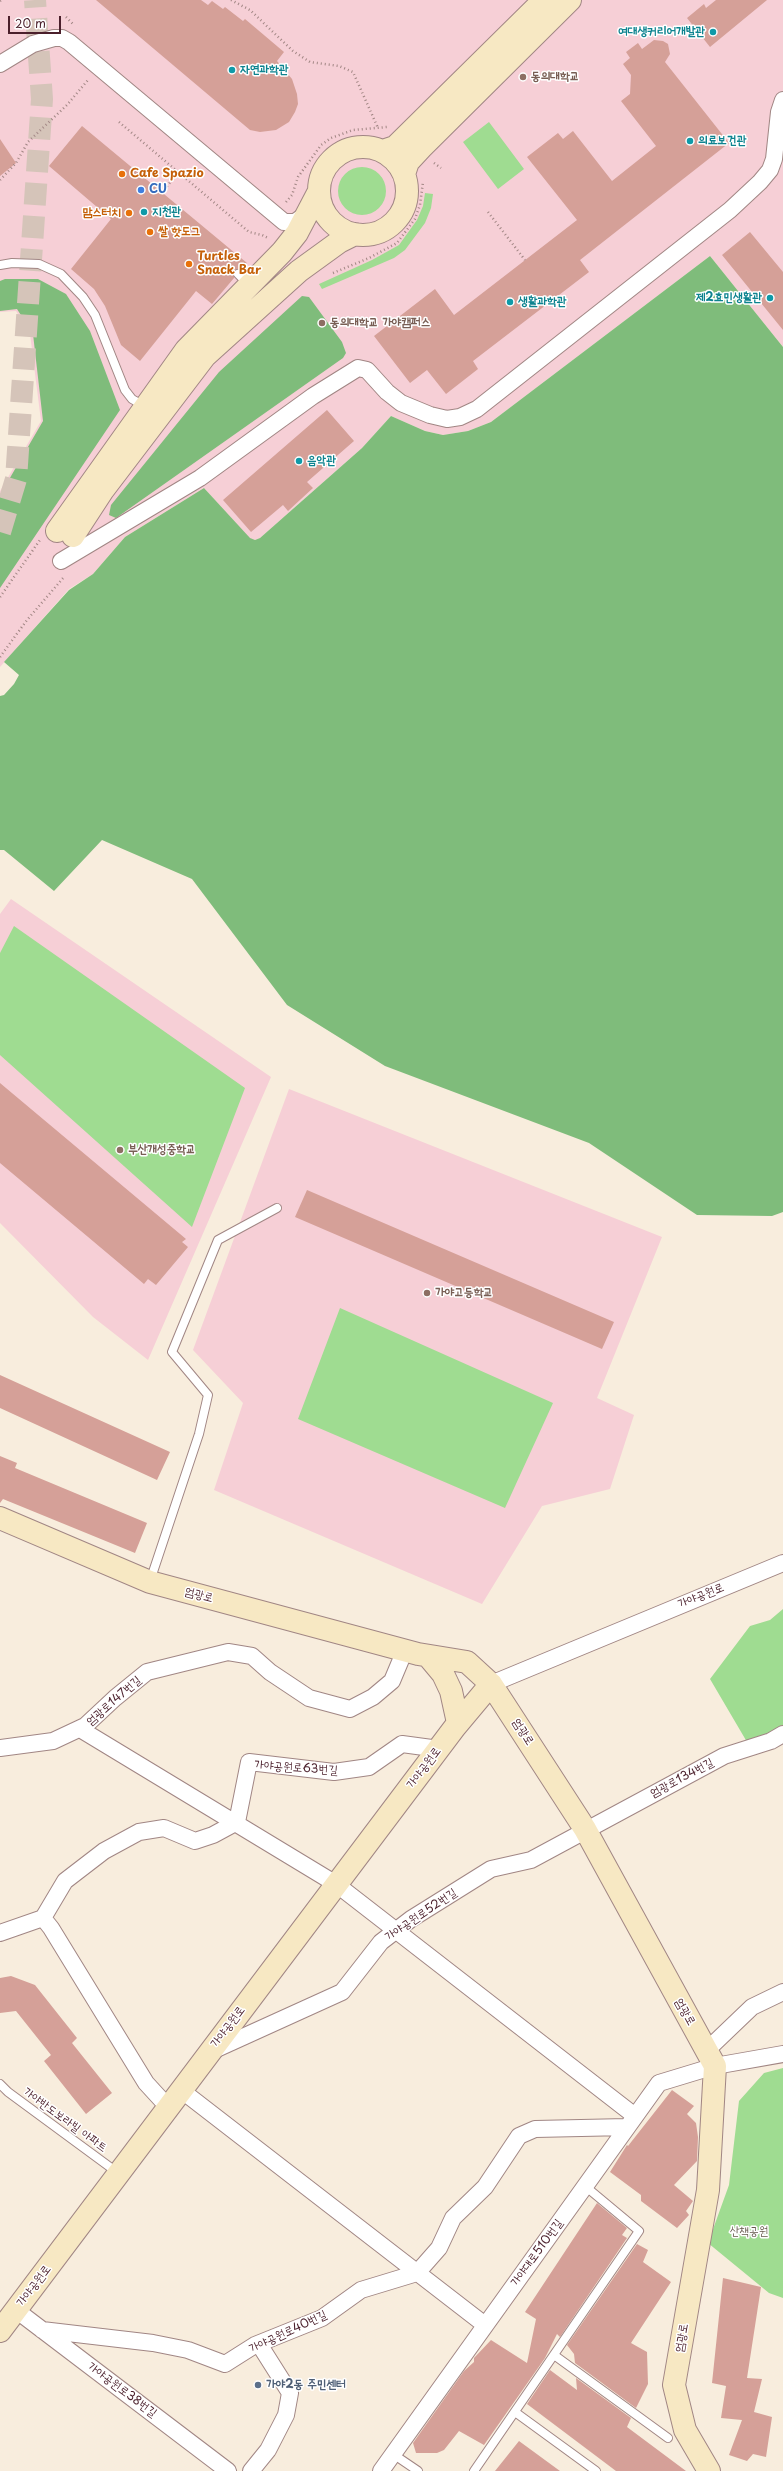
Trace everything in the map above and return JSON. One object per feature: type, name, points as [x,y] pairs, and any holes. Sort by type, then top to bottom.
[{"type":"main road","points":[[383,152],[395,147],[544,0]]},
{"type":"main road","points":[[414,176],[393,158],[383,152],[365,146],[350,149],[336,156],[326,167],[320,181],[319,191],[324,211],[333,223],[345,231],[355,234],[372,234],[385,229],[396,221],[404,209],[414,176],[408,162],[570,0]]},
{"type":"main road","points":[[65,534],[103,490],[192,343],[244,280],[276,247],[297,233],[319,191]]},
{"type":"main road","points":[[152,411],[205,356],[299,271],[339,242],[355,234]]},
{"type":"main road","name":"엄광로","points":[[0,1518],[150,1582],[428,1656],[467,1662],[492,1684],[585,1830],[711,2058],[708,2190],[674,2385],[685,2430],[709,2471]]},
{"type":"main road","points":[[428,1656],[443,1674],[451,1691],[458,1723]]},
{"type":"main road","name":"가야공원로","points":[[0,2331],[174,2098],[458,1723],[492,1684]]},
{"type":"street","points":[[0,64],[34,44],[54,38],[69,42],[284,222],[291,223],[299,220],[309,212]]},
{"type":"street","points":[[64,568],[200,478],[313,396],[358,368],[367,370],[387,392],[401,403],[430,415],[447,419],[460,418],[477,409],[730,210],[760,182],[770,170],[774,159],[779,112],[783,100]]},
{"type":"street","points":[[276,247],[287,236],[284,222]]},
{"type":"street","name":"가야공원로","points":[[492,1684],[781,1567]]},
{"type":"street","name":"엄광로147번길","points":[[0,1748],[53,1741],[80,1729],[147,1672],[228,1652],[252,1656],[270,1672],[310,1698],[350,1709],[372,1698],[392,1681],[405,1650]]},
{"type":"street","points":[[80,1729],[336,1884],[396,1930],[631,2121]]},
{"type":"street","name":"엄광로134번길","points":[[585,1830],[724,1756],[771,1741],[783,1734]]},
{"type":"street","name":"가야공원로63번길","points":[[234,1823],[237,1822],[249,1762],[334,1772],[368,1768],[402,1744],[439,1749]]},
{"type":"street","points":[[0,1933],[43,1918],[65,1881],[104,1851],[139,1832],[164,1828],[195,1841],[213,1836],[234,1823]]},
{"type":"street","name":"가야공원로52번길","points":[[209,2052],[342,1992],[381,1942],[396,1930],[492,1869],[532,1860],[585,1830]]},
{"type":"street","points":[[43,1918],[146,2083],[174,2098],[417,2273],[485,2325]]},
{"type":"street","points":[[711,2058],[752,2007],[783,1992]]},
{"type":"street","name":"가야대로510번길","points":[[381,2471],[659,2083],[711,2058],[783,2054]]},
{"type":"street","points":[[417,2273],[439,2248],[452,2218],[485,2187],[519,2136],[535,2129],[631,2121]]},
{"type":"street","name":"가야공원로40번길","points":[[42,2330],[153,2343],[188,2350],[225,2364],[259,2344],[322,2318],[361,2290],[417,2273]]},
{"type":"street","name":"가야공원로38번길","points":[[16,2310],[228,2471]]},
{"type":"street","points":[[252,2471],[268,2450],[286,2415],[290,2393],[259,2344]]},
{"type":"lane","points":[[0,265],[12,263],[39,264],[61,274],[83,296],[95,315],[125,390],[132,399],[152,411]]},
{"type":"lane","points":[[150,1582],[199,1434],[208,1395],[172,1352],[218,1240],[277,1208]]},
{"type":"lane","name":"가야반도보라빌 아파트","points":[[0,2084],[8,2092],[118,2173]]},
{"type":"lane","points":[[474,2471],[639,2231],[585,2186]]},
{"type":"lane","points":[[554,2355],[668,2438]]},
{"type":"lane","points":[[514,2412],[596,2471]]},
{"type":"lane","points":[[393,2454],[418,2471]]},
{"type":"path","points":[[231,0],[250,10],[293,51],[310,62],[339,66],[353,72],[378,128]]},
{"type":"path","points":[[66,17],[78,28]]},
{"type":"path","points":[[0,180],[16,163],[28,142],[67,104],[99,67]]},
{"type":"path","points":[[119,122],[249,232],[262,234],[276,247]]},
{"type":"path","points":[[282,202],[289,200],[298,177],[321,146],[331,138],[353,130],[378,128],[391,124]]},
{"type":"path","points":[[428,163],[433,163],[441,168]]},
{"type":"path","points":[[162,193],[178,172]]},
{"type":"path","points":[[330,274],[369,258],[397,242],[415,219],[420,206],[414,176]]},
{"type":"path","points":[[488,212],[525,260]]},
{"type":"path","points":[[0,657],[64,568]]},
{"type":"shaded area","name":"동의대학교 가야캠퍼스","points":[[0,0],[783,0],[783,347],[710,256],[491,422],[468,431],[443,435],[425,431],[391,416],[362,448],[260,538],[255,540],[250,539],[204,488],[125,537],[93,574],[69,589],[0,667],[0,491],[41,421],[30,334],[16,311],[0,312]]},
{"type":"shaded area","name":"부산개성중학교","points":[[11,899],[271,1077],[148,1360],[93,1317],[0,1223],[0,914]]},
{"type":"shaded area","name":"가야고등학교","points":[[289,1089],[662,1237],[597,1398],[634,1415],[610,1489],[542,1506],[482,1604],[214,1490],[243,1403],[193,1350]]},
{"type":"green space","points":[[489,122],[524,169],[498,189],[463,142]]},
{"type":"green space","points":[[362,167],[371,169],[379,174],[384,182],[386,191],[384,200],[379,208],[371,213],[362,215],[353,213],[345,208],[340,200],[338,191],[340,182],[345,174],[353,169]]},
{"type":"green space","points":[[425,193],[433,194],[431,208],[425,223],[405,250],[394,258],[322,289],[319,284],[372,260],[399,245],[417,220],[423,206]]},
{"type":"green space","points":[[710,256],[783,347],[783,1212],[772,1216],[697,1215],[589,1143],[385,1066],[287,1005],[192,879],[102,840],[54,891],[4,850],[0,850],[0,696],[4,695],[14,684],[19,675],[4,662],[69,590],[93,574],[125,537],[204,488],[250,538],[255,540],[260,538],[362,448],[391,416],[425,431],[443,435],[468,431],[491,422]]},
{"type":"green space","points":[[5,279],[38,279],[66,294],[90,331],[120,410],[0,588],[0,495],[43,421],[33,334],[17,309],[0,311],[0,281]]},
{"type":"green space","points":[[302,296],[309,297],[342,342],[346,353],[343,358],[116,518],[109,515],[111,505],[219,372]]},
{"type":"green space","points":[[14,926],[245,1088],[192,1227],[0,1055],[0,953]]},
{"type":"green space","points":[[340,1308],[553,1403],[505,1508],[298,1419]]},
{"type":"green space","points":[[783,1609],[783,1727],[747,1742],[710,1679],[750,1626],[770,1620]]},
{"type":"green space","name":"산책공원","points":[[783,2068],[783,2298],[769,2293],[708,2243],[729,2185],[739,2101],[764,2073]]},
{"type":"building","name":"자연과학관","points":[[96,0],[201,0],[208,5],[212,1],[223,9],[225,7],[243,21],[245,19],[284,52],[277,61],[292,79],[297,94],[298,104],[295,112],[289,122],[276,130],[260,132],[250,130]]},
{"type":"building","name":"여대생커리어개발관","points":[[716,0],[767,0],[710,47],[687,18],[704,4],[706,8]]},
{"type":"building","points":[[654,40],[663,41],[668,44],[670,54],[665,62],[729,143],[580,260],[589,272],[473,361],[478,369],[446,394],[427,370],[410,383],[374,336],[435,289],[454,315],[577,220],[527,157],[558,133],[563,139],[573,131],[612,181],[656,146],[621,101],[630,94],[631,75],[623,64],[630,58],[626,52],[638,43],[642,49]]},
{"type":"building","points":[[82,126],[247,263],[241,270],[234,270],[234,278],[212,304],[196,291],[140,361],[121,345],[105,306],[94,289],[71,269],[111,219],[49,166]]},
{"type":"building","points":[[0,139],[16,163],[0,176]]},
{"type":"building","name":"제2효민생활관","points":[[750,232],[783,272],[783,330],[722,255]]},
{"type":"building","name":"음악관","points":[[327,410],[354,441],[307,482],[313,488],[288,511],[283,505],[251,532],[223,500]]},
{"type":"building","points":[[0,1083],[186,1239],[182,1242],[188,1247],[156,1285],[148,1279],[144,1284],[0,1163]]},
{"type":"building","points":[[307,1190],[614,1322],[602,1349],[295,1217]]},
{"type":"building","points":[[0,1375],[170,1452],[157,1480],[0,1408]]},
{"type":"building","points":[[0,1456],[17,1463],[15,1468],[147,1523],[135,1553],[3,1499],[0,1503]]},
{"type":"building","points":[[11,1976],[35,1985],[77,2038],[72,2043],[112,2093],[86,2114],[44,2061],[51,2055],[16,2011],[0,2013],[0,1978]]},
{"type":"building","points":[[672,2090],[694,2106],[687,2114],[696,2123],[698,2137],[697,2161],[674,2185],[693,2201],[686,2211],[689,2215],[677,2228],[641,2201],[641,2195],[610,2172],[627,2145],[628,2146]]},
{"type":"building","points":[[597,2203],[627,2228],[622,2235],[627,2238],[560,2337],[557,2334],[545,2358],[484,2445],[459,2431],[444,2450],[437,2453],[416,2453],[413,2443],[464,2371],[474,2362],[474,2358],[491,2340],[527,2363],[536,2319],[525,2312]]},
{"type":"building","points":[[637,2244],[648,2250],[643,2262],[671,2282],[631,2343],[647,2352],[648,2384],[636,2408],[575,2363],[574,2354],[567,2345]]},
{"type":"building","points":[[723,2278],[761,2287],[747,2378],[762,2379],[754,2412],[772,2417],[766,2457],[753,2454],[747,2461],[729,2455],[742,2420],[721,2418],[726,2386],[712,2383]]},
{"type":"building","points":[[550,2370],[577,2390],[576,2378],[631,2418],[627,2427],[686,2471],[616,2471],[527,2404]]},
{"type":"building","points":[[519,2441],[560,2471],[495,2471]]},
{"type":"tunnel","points":[[0,532],[16,479],[42,99],[35,0]]},
{"type":"place","name":"여대생커리어개발관","points":[[713,32]]},
{"type":"place","name":"자연과학관","points":[[232,70]]},
{"type":"place","name":"동의대학교","points":[[523,77]]},
{"type":"place","name":"의료보건관","points":[[690,141]]},
{"type":"place","name":"Cafe Spazio","points":[[122,174]]},
{"type":"place","name":"CU","points":[[141,190]]},
{"type":"place","name":"지천관","points":[[144,212]]},
{"type":"place","name":"맘스터치","points":[[129,213]]},
{"type":"place","name":"쌀 핫도그","points":[[150,232]]},
{"type":"place","name":"Turtles Snack Bar","points":[[189,264]]},
{"type":"place","name":"제2효민생활관","points":[[770,298]]},
{"type":"place","name":"생활과학관","points":[[510,302]]},
{"type":"place","name":"동의대학교 가야캠퍼스","points":[[322,323]]},
{"type":"place","name":"음악관","points":[[299,461]]},
{"type":"place","name":"부산개성중학교","points":[[120,1150]]},
{"type":"place","name":"가야고등학교","points":[[427,1293]]},
{"type":"place","name":"가야2동 주민센터","points":[[258,2385]]}]
